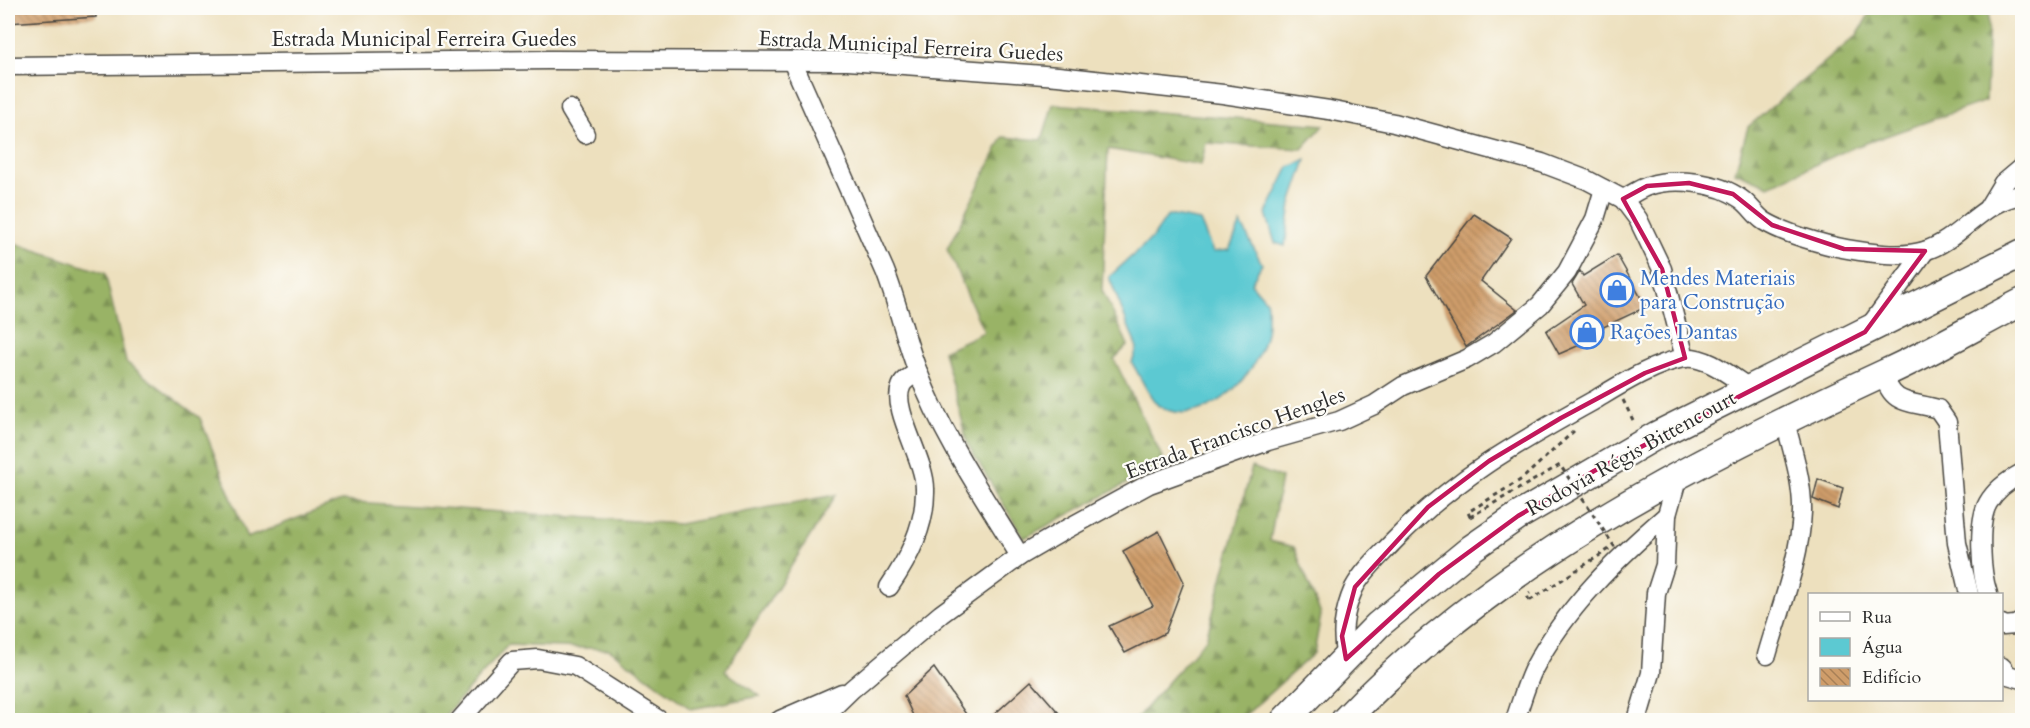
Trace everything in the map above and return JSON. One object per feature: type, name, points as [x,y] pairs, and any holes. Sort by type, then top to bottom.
[{"type":"highway","name":"Rodovia Régis Bittencourt","points":[[1285,720],[1378,625],[1518,516],[1658,435],[2022,253]]},
{"type":"highway","name":"Rodovia Régis Bittencourt","points":[[1345,720],[1423,646],[1582,531],[1678,476],[1785,421],[1884,374],[2022,302]]},
{"type":"street","name":"Estrada Municipal Ferreira Guedes","points":[[8,66],[549,60],[792,61],[1006,71],[1223,94],[1329,110],[1394,123],[1542,163],[1587,180],[1623,199],[1641,226],[1662,269],[1685,358]]},
{"type":"street","points":[[792,61],[890,282],[918,372],[962,461],[1020,556]]},
{"type":"street","points":[[570,109],[585,134]]},
{"type":"street","points":[[1988,208],[2003,183],[2022,167]]},
{"type":"street","points":[[1623,199],[1647,186],[1666,182],[1689,183],[1733,194],[1773,225],[1844,249],[1902,254],[1925,251]]},
{"type":"street","name":"Estrada Francisco Hengles","points":[[829,717],[852,689],[941,614],[1020,556],[1149,484],[1268,441],[1339,421],[1374,405],[1403,386],[1467,358],[1494,343],[1540,305],[1567,272],[1595,219],[1604,189]]},
{"type":"street","points":[[1865,332],[1925,251],[1988,208],[2002,200],[2022,195]]},
{"type":"street","points":[[1346,659],[1342,636],[1345,615],[1355,587],[1371,565],[1399,536],[1456,483],[1616,388],[1685,358],[1706,362],[1749,388]]},
{"type":"street","points":[[890,587],[909,554],[924,510],[923,468],[908,431],[899,392],[903,382],[918,372]]},
{"type":"street","points":[[1884,374],[1887,389],[1898,399],[1938,409],[1947,422],[1957,543],[1969,593]]},
{"type":"street","points":[[1767,655],[1795,558],[1802,510],[1800,489],[1785,421]]},
{"type":"street","points":[[1988,593],[1983,568],[1985,509],[2008,480],[2022,473]]},
{"type":"street","points":[[1637,720],[1651,673],[1656,593],[1665,565],[1667,515],[1678,476]]},
{"type":"street","points":[[1515,720],[1534,670],[1563,622],[1630,546],[1667,515]]},
{"type":"street","points":[[2003,625],[2015,625],[2022,621]]},
{"type":"street","points":[[460,720],[512,661],[538,658],[575,666],[659,720]]},
{"type":"street","points":[[2003,670],[2008,675],[2022,679]]},
{"type":"street","points":[[780,720],[852,689]]},
{"type":"path","points":[[1616,388],[1633,420]]},
{"type":"path","points":[[1529,601],[1614,546],[1560,465],[1470,517],[1468,512],[1522,478],[1581,424]]},
{"type":"highlighted area","points":[[1689,183],[1733,194],[1772,225],[1844,249],[1925,251],[1865,332],[1594,471],[1518,516],[1439,574],[1346,659],[1342,636],[1355,587],[1428,507],[1489,461],[1561,418],[1645,373],[1685,358],[1662,269],[1623,199],[1647,186]]},
{"type":"green space","points":[[1873,8],[1989,8],[1986,101],[1849,149],[1769,186],[1735,172],[1748,127],[1857,35]]},
{"type":"green space","points":[[1053,104],[1324,125],[1302,149],[1206,143],[1201,165],[1108,149],[1102,290],[1128,345],[1114,359],[1165,463],[1024,538],[968,445],[943,351],[984,332],[947,249],[1003,137],[1042,140]]},
{"type":"green space","points":[[8,241],[105,273],[126,362],[200,418],[247,538],[341,501],[679,524],[836,495],[725,671],[760,696],[691,709],[609,649],[508,645],[441,720],[8,720]]},
{"type":"green space","points":[[1252,467],[1281,478],[1270,541],[1294,547],[1321,615],[1314,653],[1240,720],[1135,720],[1206,639]]},
{"type":"water","points":[[1306,160],[1291,204],[1285,246],[1275,243],[1266,213],[1289,167]]},
{"type":"water","points":[[1168,215],[1200,221],[1213,252],[1229,250],[1241,223],[1262,264],[1251,283],[1267,305],[1265,338],[1258,357],[1232,391],[1215,403],[1196,411],[1178,412],[1159,406],[1152,398],[1132,363],[1137,348],[1109,277],[1153,237]]},
{"type":"building","points":[[8,8],[96,8],[96,17],[8,23]]},
{"type":"building","points":[[1474,214],[1511,238],[1481,281],[1517,310],[1466,347],[1426,276]]},
{"type":"building","points":[[1617,255],[1646,307],[1599,329],[1603,335],[1559,354],[1546,331],[1584,305],[1572,284],[1580,271],[1583,276]]},
{"type":"building","points":[[1818,479],[1843,488],[1838,509],[1813,499]]},
{"type":"building","points":[[1159,531],[1184,582],[1165,633],[1125,653],[1109,626],[1153,606],[1123,551]]},
{"type":"building","points":[[934,668],[970,720],[915,720],[904,696]]},
{"type":"building","points":[[1031,681],[1065,720],[988,720]]},
{"type":"place","name":"Mendes Materiais para Construção","points":[[1617,290]]},
{"type":"place","name":"Rações Dantas","points":[[1587,332]]}]
